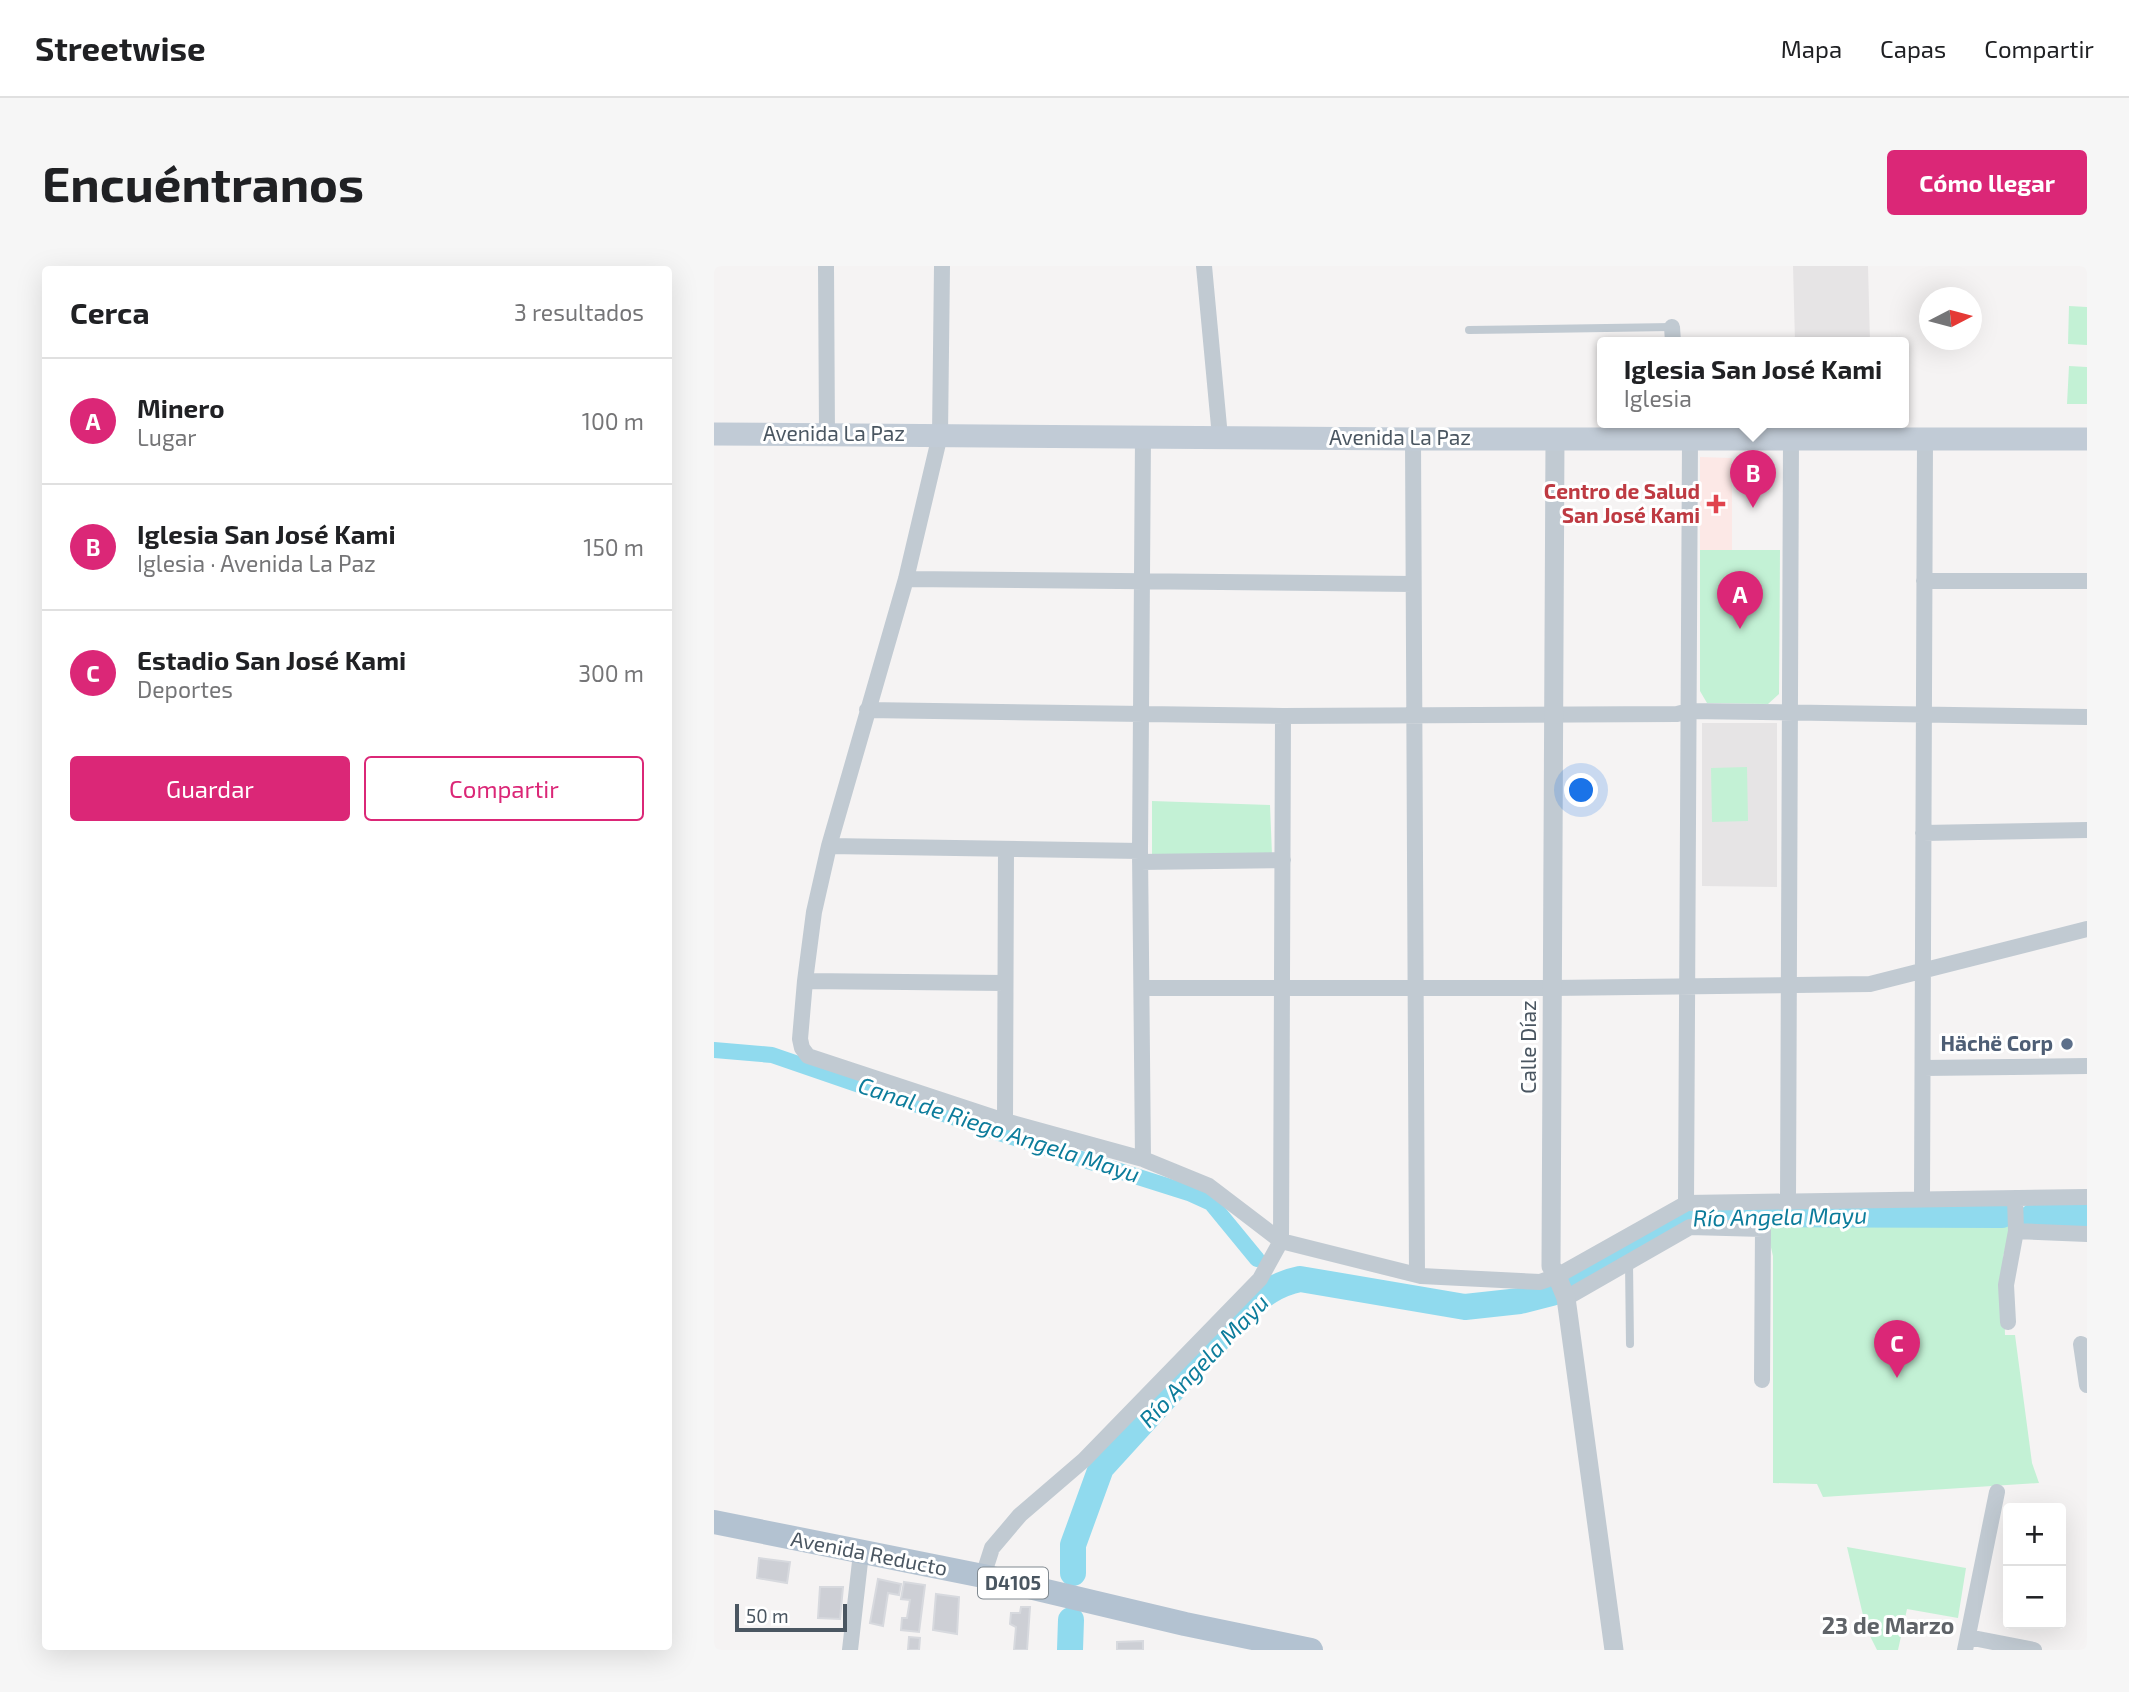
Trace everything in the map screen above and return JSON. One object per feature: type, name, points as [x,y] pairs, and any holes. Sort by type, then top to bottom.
[{"type":"main road","name":"Avenida La Paz","points":[[714,434],[1413,439],[1555,438],[1681,433],[1791,439],[2087,439]]},
{"type":"main road","name":"Avenida Reducto","points":[[714,1522],[983,1576],[1185,1624],[1311,1650]]},
{"type":"street","points":[[826,266],[827,434]]},
{"type":"street","points":[[942,266],[940,435],[906,579],[829,846],[814,912],[800,1039],[808,1056],[1005,1121],[1143,1159],[1209,1186],[1281,1241],[1417,1275],[1540,1282],[1558,1276],[1686,1203],[2087,1197]]},
{"type":"street","points":[[1204,266],[1220,437]]},
{"type":"street","points":[[1681,433],[1689,710],[1686,1203]]},
{"type":"street","points":[[1143,437],[1140,857],[1143,1159]]},
{"type":"street","name":"Calle Díaz","points":[[1555,438],[1551,1266],[1566,1298],[1614,1650]]},
{"type":"street","points":[[1413,439],[1417,1275]]},
{"type":"street","points":[[1788,1201],[1791,439]]},
{"type":"street","points":[[1922,1199],[1925,440]]},
{"type":"street","points":[[906,579],[1413,584]]},
{"type":"street","points":[[1924,581],[2087,581]]},
{"type":"street","points":[[867,710],[1283,716],[1677,714],[1689,710],[2087,717]]},
{"type":"street","points":[[983,1576],[992,1548],[1020,1515],[1084,1460],[1261,1279],[1281,1241],[1283,716]]},
{"type":"street","points":[[1923,833],[2087,830]]},
{"type":"street","points":[[829,846],[1006,849],[1140,857],[1283,860]]},
{"type":"street","points":[[1005,1121],[1006,849]]},
{"type":"street","points":[[1142,988],[1552,988],[1870,984],[2087,929]]},
{"type":"street","points":[[805,981],[1005,983]]},
{"type":"street","points":[[1923,1068],[2087,1066]]},
{"type":"street","points":[[2008,1322],[2006,1285],[2015,1231],[2015,1198]]},
{"type":"street","points":[[1566,1298],[1690,1227],[1763,1229],[1762,1380]]},
{"type":"street","points":[[2015,1231],[2087,1234]]},
{"type":"street","points":[[2081,1344],[2087,1385]]},
{"type":"street","points":[[1997,1492],[1966,1644],[2034,1650]]},
{"type":"street","points":[[850,1650],[861,1553]]},
{"type":"lane","points":[[1469,330],[1673,334]]},
{"type":"lane","points":[[1629,1263],[1630,1344]]},
{"type":"shaded area","points":[[1793,266],[1868,266],[1870,337],[1795,337]]},
{"type":"shaded area","name":"Centro de Salud San José Kami","points":[[1700,457],[1732,458],[1732,550],[1700,550]]},
{"type":"shaded area","points":[[1702,723],[1777,723],[1777,887],[1702,886]]},
{"type":"green space","points":[[2069,306],[2087,307],[2087,345],[2068,344]]},
{"type":"green space","points":[[2069,366],[2087,367],[2087,404],[2067,404]]},
{"type":"green space","points":[[1700,550],[1780,550],[1779,694],[1768,704],[1707,703],[1700,691]]},
{"type":"green space","points":[[1747,767],[1748,821],[1712,822],[1711,768]]},
{"type":"green space","points":[[1152,801],[1270,805],[1272,855],[1152,854]]},
{"type":"green space","points":[[2010,1205],[2010,1230],[2003,1257],[2005,1335],[2015,1335],[2032,1463],[2039,1483],[1823,1497],[1817,1484],[1773,1483],[1773,1256],[1766,1226],[1751,1220],[1750,1206]]},
{"type":"green space","points":[[1847,1547],[1966,1568],[1958,1618],[1907,1609],[1898,1650],[1877,1650],[1866,1628]]},
{"type":"building","points":[[759,1558],[790,1562],[787,1583],[757,1578]]},
{"type":"building","points":[[878,1579],[901,1584],[899,1595],[888,1593],[883,1626],[870,1623]]},
{"type":"building","points":[[904,1582],[925,1585],[919,1632],[901,1630],[902,1618],[907,1618],[910,1600],[901,1599]]},
{"type":"building","points":[[820,1587],[843,1587],[840,1619],[818,1618]]},
{"type":"building","points":[[936,1594],[959,1597],[957,1634],[933,1630]]},
{"type":"building","points":[[1021,1607],[1030,1607],[1027,1650],[1014,1650],[1016,1627],[1010,1624],[1011,1613],[1020,1613]]},
{"type":"building","points":[[909,1637],[920,1638],[919,1650],[908,1650]]},
{"type":"building","points":[[1143,1641],[1143,1650],[1117,1650],[1117,1642]]},
{"type":"waterway","name":"Canal de Riego Angela Mayu","points":[[714,1050],[772,1055],[993,1131],[1189,1193],[1211,1203],[1257,1259]]},
{"type":"waterway","name":"Río Angela Mayu","points":[[1574,1281],[1690,1214],[2002,1215]]},
{"type":"waterway","name":"Río Angela Mayu","points":[[2032,1217],[2087,1217]]},
{"type":"waterway","name":"Río Angela Mayu","points":[[1073,1573],[1073,1545],[1101,1468],[1244,1311],[1270,1291],[1300,1279],[1465,1307],[1520,1301],[1552,1293]]},
{"type":"waterway","name":"Río Angela Mayu","points":[[1070,1650],[1071,1620]]},
{"type":"place","name":"Centro de Salud San José Kami","points":[[1716,504]]},
{"type":"place","name":"Iglesia San José Kami","points":[[1753,508]]},
{"type":"place","name":"Minero","points":[[1740,629]]},
{"type":"place","name":"Hächë Corp","points":[[2067,1044]]},
{"type":"place","name":"Estadio San José Kami","points":[[1897,1378]]},
{"type":"district","name":"23 de Marzo","points":[[1888,1626]]}]
